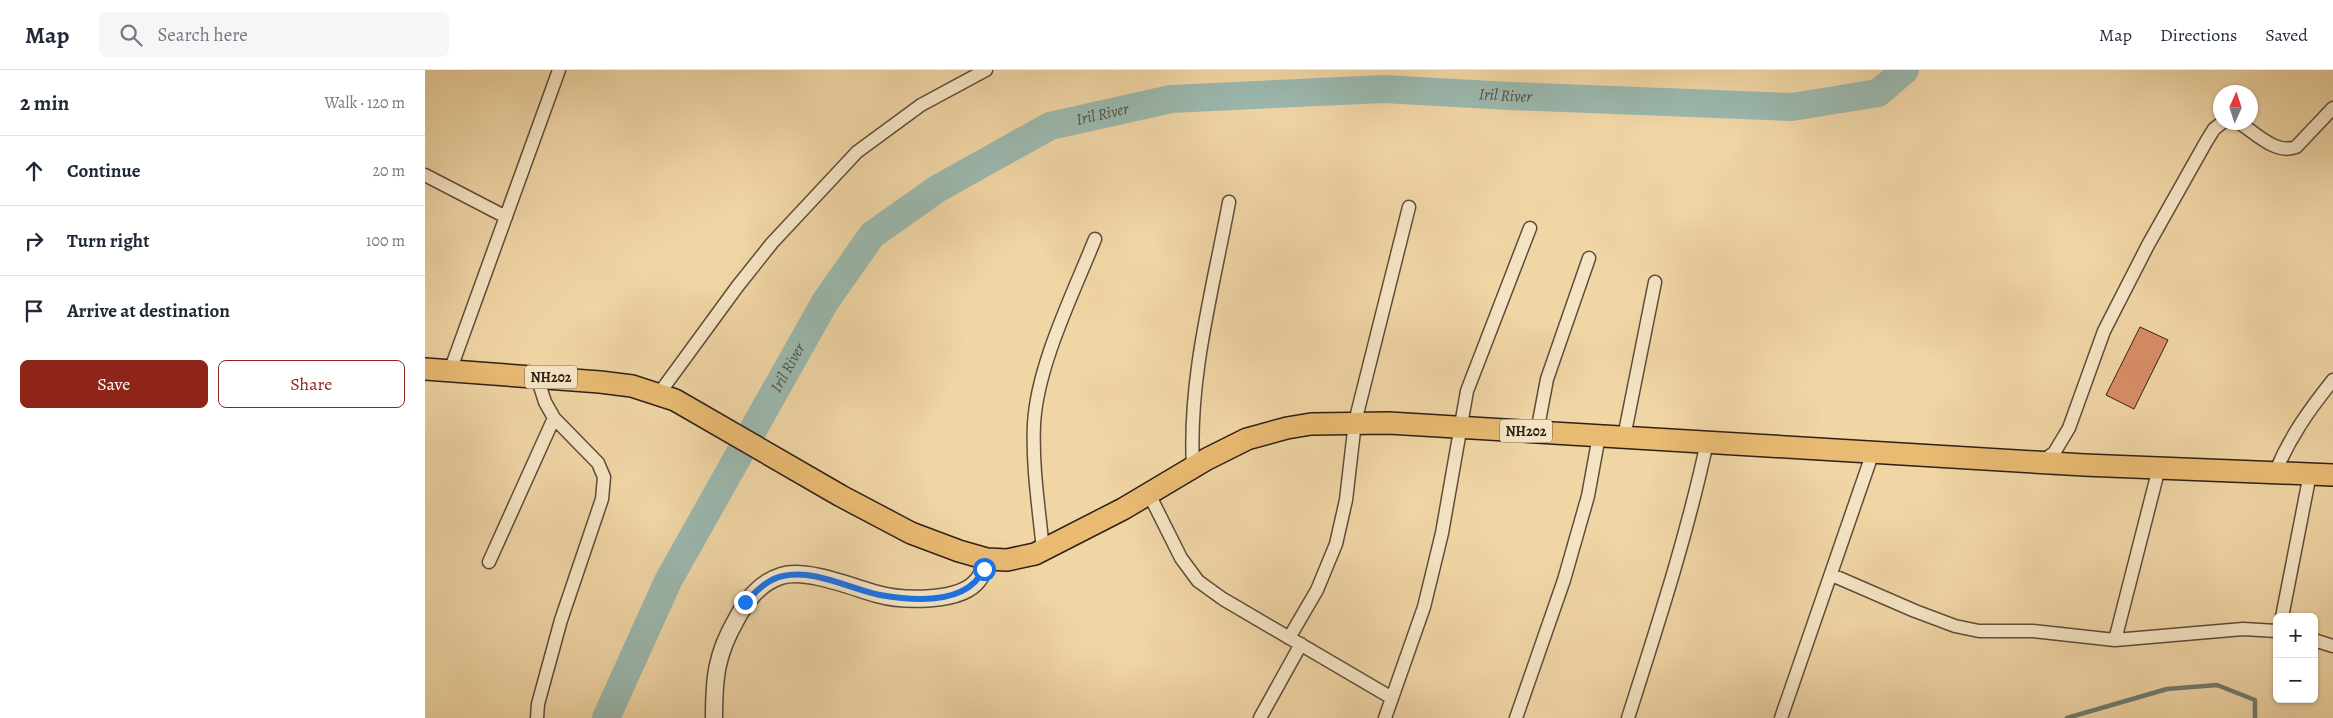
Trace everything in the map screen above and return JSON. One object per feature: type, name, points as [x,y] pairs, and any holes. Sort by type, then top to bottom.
[{"type":"highway","name":"NH202","points":[[425,368],[616,384],[667,397],[911,533],[987,559],[1022,558],[1043,550],[1247,439],[1287,428],[1311,424],[1355,422],[1459,427],[2041,462],[2333,475]]},
{"type":"street","points":[[450,371],[559,70]]},
{"type":"street","points":[[667,397],[737,287],[772,243],[857,152],[921,105],[986,70]]},
{"type":"street","points":[[2250,130],[2275,147],[2290,150],[2296,148],[2333,108]]},
{"type":"street","points":[[2041,462],[2054,453],[2069,428],[2104,330],[2148,245],[2213,130]]},
{"type":"street","points":[[425,175],[506,216]]},
{"type":"street","points":[[1193,467],[1191,422],[1195,385],[1229,202]]},
{"type":"street","points":[[1289,638],[1317,590],[1336,544],[1346,500],[1355,422],[1409,207]]},
{"type":"street","points":[[1389,717],[1391,698],[1424,606],[1431,579],[1442,533],[1459,427],[1467,391],[1531,228]]},
{"type":"street","points":[[1043,550],[1034,456],[1036,406],[1053,346],[1095,239]]},
{"type":"street","points":[[1537,432],[1547,379],[1589,258]]},
{"type":"street","points":[[1623,437],[1655,282]]},
{"type":"street","points":[[537,376],[545,402],[554,418],[597,463],[604,477],[602,499],[561,620],[538,704],[537,718]]},
{"type":"street","points":[[2275,473],[2297,428],[2333,380]]},
{"type":"street","points":[[489,562],[554,418]]},
{"type":"street","points":[[1516,718],[1564,580],[1588,496],[1599,436]]},
{"type":"street","points":[[1628,718],[1674,569],[1696,491],[1707,442]]},
{"type":"street","points":[[1781,718],[1873,452]]},
{"type":"street","points":[[2115,640],[2159,468]]},
{"type":"street","points":[[2283,613],[2310,474]]},
{"type":"street","points":[[1149,494],[1181,558],[1199,581],[1223,599],[1391,698]]},
{"type":"street","points":[[714,718],[716,671],[722,645],[745,602],[762,586],[782,576],[807,576],[836,580],[879,595],[904,598],[953,595],[967,589],[978,580],[987,559]]},
{"type":"street","points":[[1832,574],[1955,626],[1979,631],[2033,631],[2115,640],[2243,629],[2273,630]]},
{"type":"street","points":[[2318,641],[2333,646]]},
{"type":"street","points":[[1260,718],[1301,644]]},
{"type":"building","points":[[2140,327],[2168,340],[2134,409],[2106,395]]},
{"type":"waterway","name":"Iril River","points":[[606,718],[668,581],[825,302],[872,235],[937,189],[1050,126],[1171,99],[1383,89],[1792,107],[1878,93],[1905,70]]},
{"type":"waterway","points":[[2067,718],[2167,689],[2217,685],[2255,700],[2255,718]]},
{"type":"route","points":[[745,602],[762,586],[782,576],[807,576],[836,580],[879,595],[904,598],[929,598],[953,595],[967,589],[978,580],[984,569]]}]
